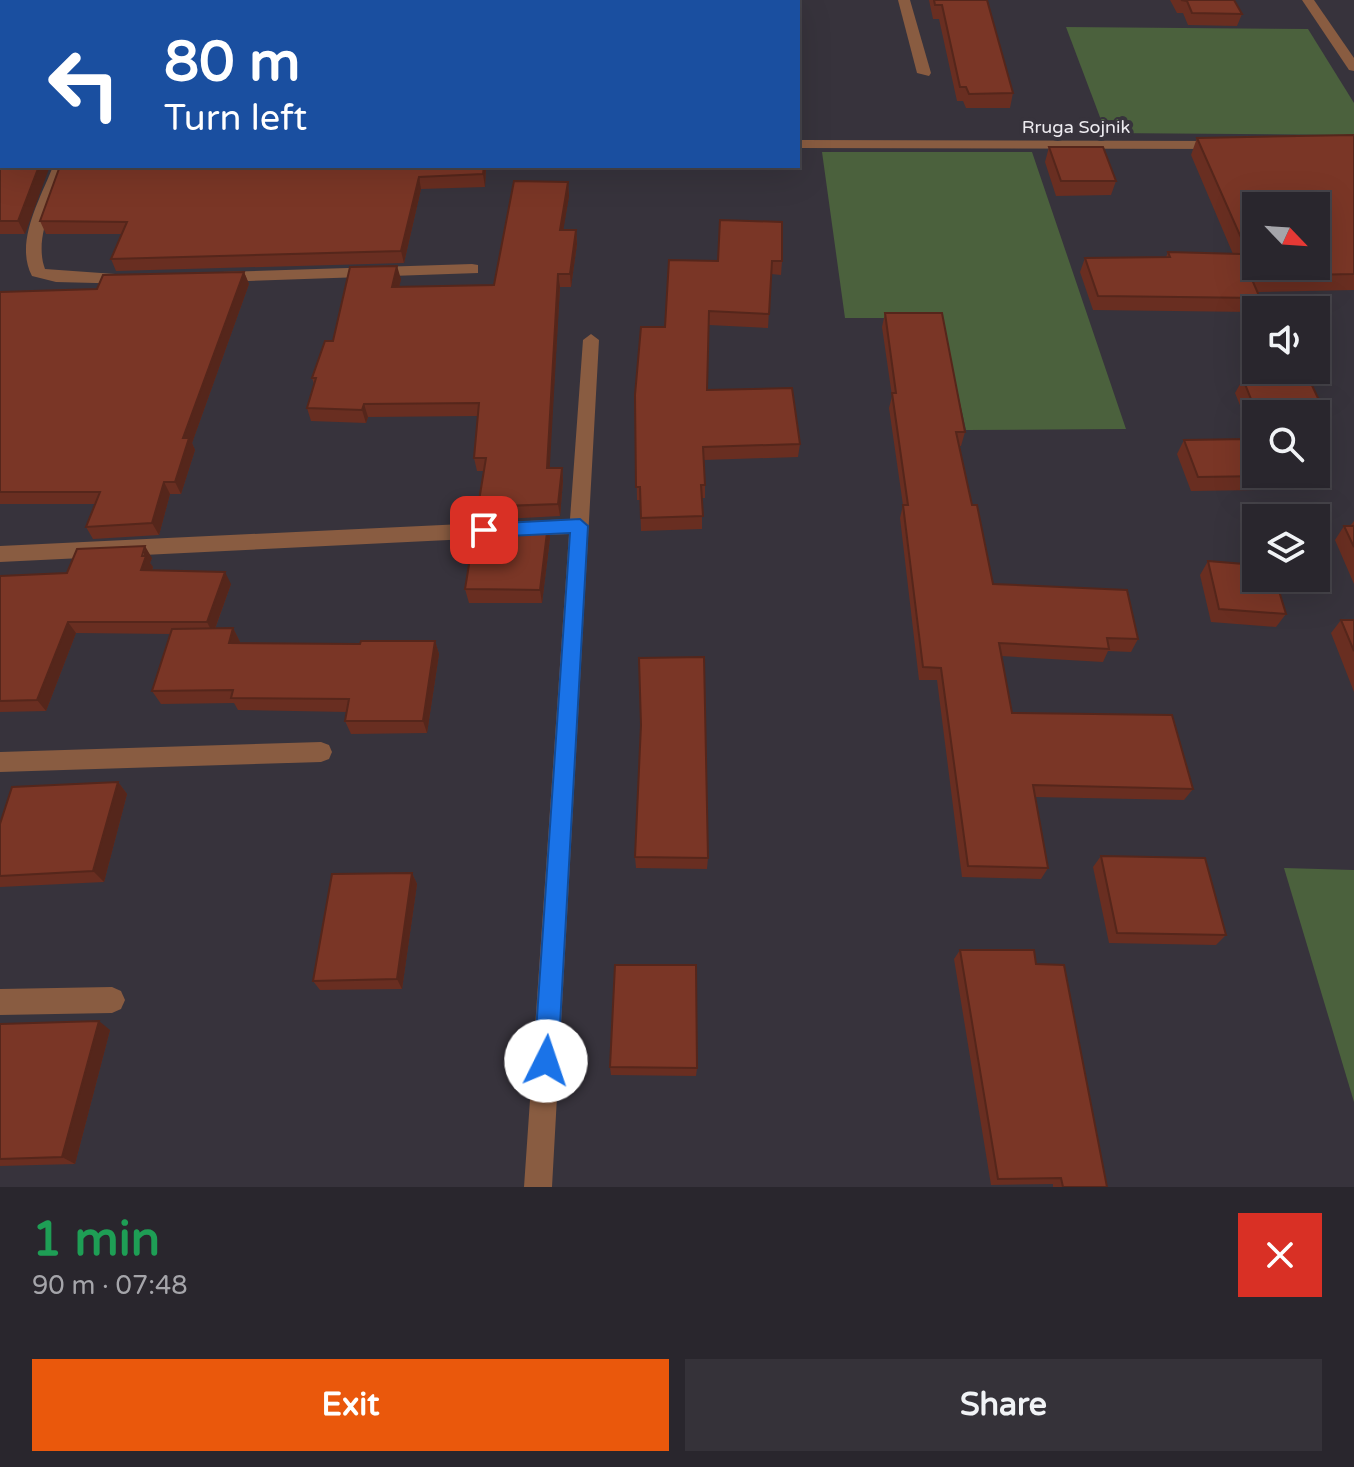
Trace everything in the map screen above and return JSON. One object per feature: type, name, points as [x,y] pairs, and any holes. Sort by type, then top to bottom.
[{"type":"street","points":[[904,0],[924,73]]},
{"type":"street","points":[[1308,0],[1354,67]]},
{"type":"street","name":"Rruga Sojnik","points":[[800,144],[1244,145]]},
{"type":"street","points":[[59,168],[33,245],[32,262],[38,272],[78,279],[145,279]]},
{"type":"street","points":[[207,277],[472,269]]},
{"type":"street","points":[[538,1187],[591,340]]},
{"type":"street","points":[[0,554],[580,526]]},
{"type":"street","points":[[0,762],[321,752]]},
{"type":"street","points":[[0,1002],[112,1000]]},
{"type":"green space","points":[[1066,27],[1308,29],[1354,103],[1354,135],[1106,133]]},
{"type":"green space","points":[[822,152],[1032,152],[1126,429],[966,430],[941,318],[845,318]]},
{"type":"green space","points":[[1284,868],[1354,870],[1354,1102]]},
{"type":"building","points":[[934,0],[987,0],[1013,93],[969,94],[966,87],[960,87],[942,5],[935,5]]},
{"type":"building","points":[[1181,0],[1234,0],[1242,14],[1192,13],[1187,1]]},
{"type":"building","points":[[1354,135],[1354,274],[1330,274],[1330,192],[1242,192],[1242,240],[1197,138]]},
{"type":"building","points":[[1049,147],[1103,147],[1116,181],[1061,181]]},
{"type":"building","points":[[0,168],[38,168],[18,221],[0,221]]},
{"type":"building","points":[[59,168],[484,168],[483,174],[419,177],[401,251],[111,259],[127,222],[40,221]]},
{"type":"building","points":[[514,181],[568,182],[560,230],[576,230],[570,274],[558,274],[547,468],[562,468],[558,504],[478,507],[486,458],[474,458],[479,403],[364,404],[362,410],[307,408],[316,378],[312,378],[325,341],[333,341],[350,267],[397,266],[392,287],[494,285]]},
{"type":"building","points":[[720,220],[782,222],[782,261],[772,261],[769,314],[709,311],[707,390],[792,388],[800,444],[703,447],[703,516],[641,518],[640,487],[636,487],[635,395],[641,327],[665,327],[669,260],[718,261]]},
{"type":"building","points":[[1168,252],[1241,254],[1242,280],[1252,280],[1259,296],[1098,296],[1085,258],[1170,257]]},
{"type":"building","points":[[244,272],[183,438],[189,438],[175,482],[164,482],[152,523],[86,527],[100,492],[0,492],[0,292],[97,289],[103,275]]},
{"type":"building","points":[[885,313],[942,313],[965,432],[956,432],[972,505],[977,505],[993,584],[1127,590],[1138,639],[1107,638],[1109,649],[999,643],[1012,713],[1172,715],[1193,789],[1033,785],[1048,868],[968,866],[941,668],[923,667],[903,505],[908,505],[892,393],[896,393]]},
{"type":"building","points":[[1245,384],[1311,384],[1319,400],[1251,400]]},
{"type":"building","points":[[1242,439],[1242,476],[1198,477],[1184,440]]},
{"type":"building","points":[[548,524],[540,590],[465,589],[475,528]]},
{"type":"building","points":[[1344,526],[1354,526],[1354,547]]},
{"type":"building","points":[[145,546],[142,556],[146,556],[141,570],[225,572],[207,622],[68,622],[37,700],[0,701],[0,576],[67,573],[77,549]]},
{"type":"building","points":[[1208,561],[1242,564],[1242,592],[1279,592],[1286,614],[1219,609]]},
{"type":"building","points":[[1341,620],[1354,620],[1354,651]]},
{"type":"building","points":[[233,628],[229,643],[435,641],[423,721],[345,721],[349,699],[231,698],[233,690],[152,691],[172,629]]},
{"type":"building","points":[[704,657],[708,858],[635,857],[641,725],[639,658]]},
{"type":"building","points":[[118,782],[93,871],[0,876],[0,824],[12,787]]},
{"type":"building","points":[[1101,856],[1205,858],[1226,935],[1117,933]]},
{"type":"building","points":[[412,873],[397,979],[313,981],[332,874]]},
{"type":"building","points":[[960,950],[1034,950],[1036,964],[1064,965],[1107,1187],[1063,1187],[1061,1178],[998,1179]]},
{"type":"building","points":[[615,965],[696,965],[697,1068],[610,1067]]},
{"type":"building","points":[[99,1021],[62,1157],[0,1159],[0,1024]]},
{"type":"route","points":[[484,530],[580,526],[546,1061]]}]
